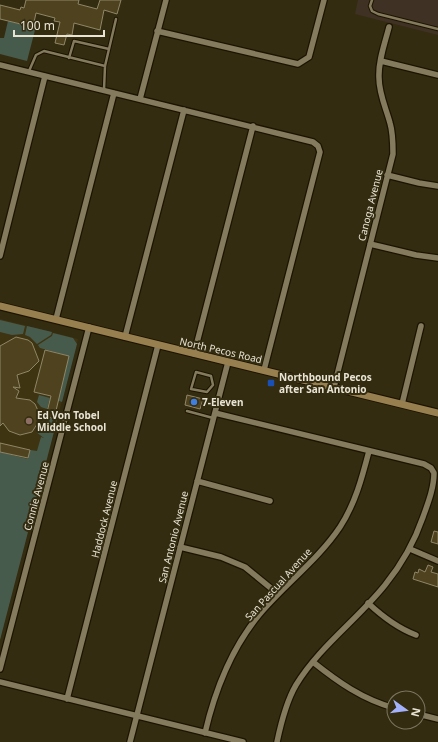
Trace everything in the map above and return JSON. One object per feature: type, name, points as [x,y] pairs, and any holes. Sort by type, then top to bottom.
[{"type":"main road","name":"North Pecos Road","points":[[0,306],[438,413]]},
{"type":"street","points":[[140,99],[166,0]]},
{"type":"street","points":[[158,31],[298,64],[304,62],[309,57],[324,0]]},
{"type":"street","name":"Canoga Avenue","points":[[334,387],[393,154],[391,124],[381,97],[379,78],[381,61],[389,27]]},
{"type":"street","points":[[381,61],[438,75]]},
{"type":"street","points":[[0,65],[253,126],[313,142],[318,146],[320,152],[264,370]]},
{"type":"street","points":[[0,256],[45,76]]},
{"type":"street","points":[[56,319],[114,93]]},
{"type":"street","points":[[125,337],[184,110]]},
{"type":"street","points":[[194,354],[253,126]]},
{"type":"street","points":[[387,175],[438,186]]},
{"type":"street","points":[[370,244],[416,256],[438,258]]},
{"type":"street","points":[[402,404],[421,326]]},
{"type":"street","name":"Connie Avenue","points":[[0,669],[89,327]]},
{"type":"street","name":"Haddock Avenue","points":[[67,698],[158,345]]},
{"type":"street","name":"San Antonio Avenue","points":[[130,742],[138,716],[228,362]]},
{"type":"street","points":[[214,416],[424,464],[432,470],[434,479],[428,505],[410,549],[384,586],[313,662],[296,686],[283,715],[277,742]]},
{"type":"street","name":"San Pascual Avenue","points":[[205,733],[224,671],[236,648],[259,615],[329,542],[340,527],[356,496],[369,451]]},
{"type":"street","points":[[197,482],[270,500]]},
{"type":"street","points":[[180,547],[221,557],[245,567],[259,576],[278,594]]},
{"type":"street","points":[[410,549],[438,561]]},
{"type":"street","points":[[368,603],[387,620],[403,630],[416,635]]},
{"type":"street","points":[[313,662],[342,686],[358,695],[386,705]]},
{"type":"street","points":[[0,682],[243,742]]},
{"type":"street","points":[[426,716],[438,718]]},
{"type":"lane","points":[[372,0],[370,6],[372,12],[438,29]]},
{"type":"lane","points":[[104,90],[105,66],[116,19]]},
{"type":"lane","points":[[69,58],[74,41],[109,49]]},
{"type":"lane","points":[[29,72],[34,58],[41,52],[105,66]]},
{"type":"lane","points":[[196,372],[211,376],[213,385],[207,392],[192,389],[196,372]]},
{"type":"lane","points":[[213,385],[221,387]]},
{"type":"lane","points":[[187,411],[214,416]]},
{"type":"shaded area","points":[[358,0],[438,0],[438,35],[355,14]]},
{"type":"shaded area","name":"Ed Von Tobel Middle School","points":[[0,319],[78,339],[0,640]]},
{"type":"green space","points":[[8,21],[33,27],[35,30],[27,61],[0,54],[0,38],[4,38]]},
{"type":"green space","points":[[0,320],[25,326],[23,334],[12,335],[0,332]]},
{"type":"green space","points":[[27,326],[52,332],[51,335],[37,344],[30,337],[25,335]]},
{"type":"green space","points":[[53,333],[73,338],[77,344],[62,402],[57,400],[69,356],[40,348],[38,345],[52,336]]},
{"type":"green space","points":[[39,395],[50,398],[47,409],[41,407],[37,402]]},
{"type":"green space","points":[[43,416],[57,420],[0,640],[0,452],[28,459],[30,450],[37,451],[41,437],[44,438],[36,432],[42,422]]},
{"type":"building","points":[[26,0],[79,0],[78,4],[97,9],[100,0],[121,0],[117,14],[104,10],[100,30],[74,23],[72,35],[67,34],[64,45],[55,43],[60,22],[54,21],[55,18],[36,13],[33,27],[0,19],[0,5],[20,10],[21,7],[24,8]]},
{"type":"building","points":[[16,337],[28,340],[32,343],[39,361],[29,371],[17,375],[20,388],[13,387],[19,391],[16,398],[30,400],[35,404],[40,415],[39,421],[32,432],[20,435],[9,431],[3,423],[0,426],[0,346]]},
{"type":"building","points":[[45,350],[69,356],[54,419],[46,416],[51,396],[34,392]]},
{"type":"building","name":"7-Eleven","points":[[187,395],[203,399],[200,409],[185,405]]},
{"type":"building","points":[[0,443],[30,450],[28,458],[0,452]]},
{"type":"building","points":[[434,531],[438,532],[438,544],[431,542]]},
{"type":"building","points":[[428,565],[433,567],[431,572],[438,574],[438,587],[413,579],[415,572],[418,573],[419,569],[425,572]]},
{"type":"place","name":"Northbound Pecos after San Antonio","points":[[271,383]]},
{"type":"place","name":"7-Eleven","points":[[194,402]]},
{"type":"place","name":"Ed Von Tobel Middle School","points":[[29,421]]}]
